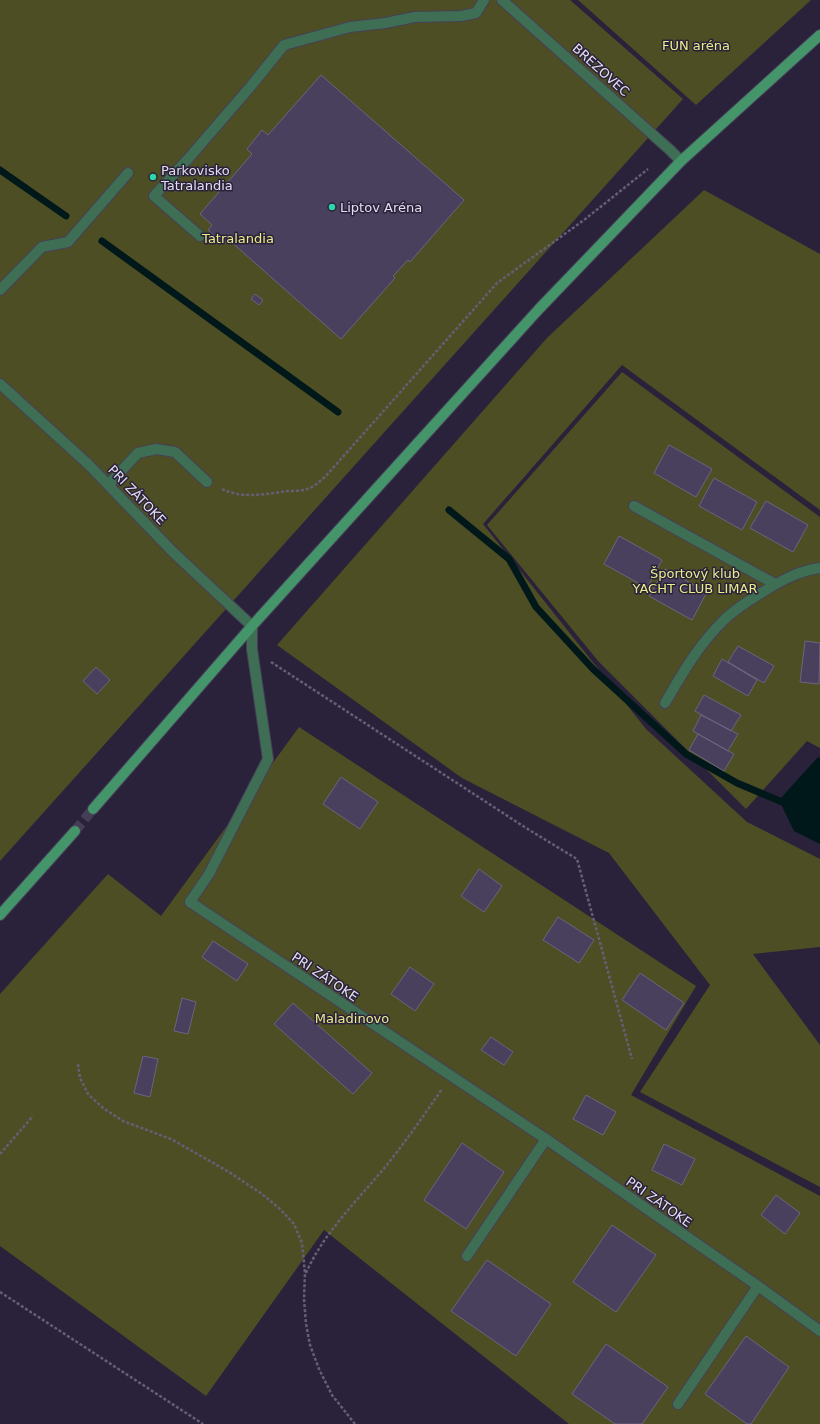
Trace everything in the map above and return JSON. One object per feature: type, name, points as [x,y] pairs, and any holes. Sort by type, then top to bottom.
[{"type":"main road","points":[[93,809],[252,626],[539,309],[681,161],[820,35]]},
{"type":"main road","points":[[0,915],[75,831]]},
{"type":"street","points":[[200,236],[154,196],[251,86],[284,45],[350,27],[385,23],[415,17],[461,16],[476,12],[484,0]]},
{"type":"street","name":"BREZOVEC","points":[[502,0],[681,161]]},
{"type":"street","points":[[0,290],[42,247],[68,242],[128,173]]},
{"type":"street","name":"PRI ZÁTOKE","points":[[0,384],[109,484],[173,552],[252,626]]},
{"type":"street","points":[[109,484],[138,453],[156,449],[175,452],[206,482]]},
{"type":"street","points":[[634,506],[775,584]]},
{"type":"street","points":[[665,703],[687,665],[704,642],[724,620],[749,600],[786,578],[820,568]]},
{"type":"street","points":[[252,626],[252,649]]},
{"type":"street","name":"PRI ZÁTOKE","points":[[252,649],[268,759],[209,874],[190,902],[546,1140],[758,1286],[820,1331]]},
{"type":"street","points":[[467,1256],[546,1140]]},
{"type":"street","points":[[678,1404],[758,1286]]},
{"type":"path","points":[[206,482],[229,493],[244,495],[304,490],[315,485],[324,477],[496,283],[584,220],[670,150]]},
{"type":"path","points":[[252,649],[526,828],[577,859],[632,1059]]},
{"type":"path","points":[[78,1064],[80,1078],[88,1094],[103,1108],[123,1121],[171,1139],[242,1180],[280,1209],[294,1224],[302,1243],[306,1273],[304,1299],[306,1324],[310,1345],[319,1369],[332,1395],[355,1424]]},
{"type":"path","points":[[306,1273],[313,1257],[361,1193],[402,1146],[451,1076]]},
{"type":"path","points":[[0,1154],[33,1116]]},
{"type":"path","points":[[0,1292],[203,1424]]},
{"type":"green space","name":"Tatralandia","points":[[0,0],[570,0],[683,99],[0,861]]},
{"type":"green space","name":"FUN aréna","points":[[578,0],[811,0],[696,105]]},
{"type":"green space","points":[[704,190],[820,254],[820,510],[622,365],[483,524],[646,729],[747,822],[820,859],[820,947],[753,954],[820,1045],[820,1187],[640,1092],[710,985],[609,853],[462,778],[277,645],[547,338]]},
{"type":"green space","name":"Športový klub YACHT CLUB LIMAR","points":[[622,372],[820,517],[820,748],[807,741],[746,809],[599,662],[487,525]]},
{"type":"green space","name":"Maladinovo","points":[[299,727],[696,986],[631,1095],[820,1196],[820,1424],[569,1424],[324,1230],[206,1396],[0,1246],[0,994],[108,874],[161,916]]},
{"type":"shaded area","points":[[818,757],[820,758],[820,844],[794,831],[779,800]]},
{"type":"building","name":"Liptov Aréna","points":[[321,75],[464,200],[410,262],[408,260],[393,276],[395,278],[341,339],[228,239],[224,244],[208,230],[212,225],[200,214],[252,154],[247,149],[262,130],[268,135]]},
{"type":"building","points":[[255,294],[263,300],[259,305],[251,299]]},
{"type":"building","points":[[669,445],[712,469],[696,497],[654,473]]},
{"type":"building","points":[[714,478],[757,502],[742,530],[699,506]]},
{"type":"building","points":[[766,501],[808,525],[793,552],[750,528]]},
{"type":"building","points":[[619,536],[662,560],[647,588],[604,564]]},
{"type":"building","points":[[665,569],[707,592],[692,620],[649,596]]},
{"type":"building","points":[[805,641],[820,643],[819,684],[800,682]]},
{"type":"building","points":[[738,646],[774,666],[764,683],[728,662]]},
{"type":"building","points":[[722,659],[757,680],[748,696],[713,676]]},
{"type":"building","points":[[96,667],[110,680],[97,694],[83,681]]},
{"type":"building","points":[[704,695],[741,715],[731,731],[695,711]]},
{"type":"building","points":[[701,715],[738,734],[728,751],[693,731]]},
{"type":"building","points":[[698,734],[734,754],[724,771],[689,750]]},
{"type":"building","points":[[341,777],[378,802],[360,829],[323,804]]},
{"type":"building","points":[[479,869],[502,886],[484,912],[461,896]]},
{"type":"building","points":[[558,917],[594,940],[579,963],[543,940]]},
{"type":"building","points":[[213,941],[248,964],[237,981],[202,957]]},
{"type":"building","points":[[410,967],[434,984],[415,1011],[391,994]]},
{"type":"building","points":[[640,973],[684,1003],[666,1030],[622,1000]]},
{"type":"building","points":[[182,998],[196,1002],[188,1034],[174,1031]]},
{"type":"building","points":[[293,1003],[372,1073],[353,1094],[274,1024]]},
{"type":"building","points":[[491,1037],[513,1052],[504,1065],[481,1050]]},
{"type":"building","points":[[143,1056],[158,1059],[150,1097],[134,1093]]},
{"type":"building","points":[[586,1095],[616,1112],[603,1135],[573,1119]]},
{"type":"building","points":[[462,1143],[504,1172],[466,1229],[424,1200]]},
{"type":"building","points":[[664,1144],[695,1159],[682,1185],[652,1170]]},
{"type":"building","points":[[776,1195],[800,1213],[785,1234],[761,1215]]},
{"type":"building","points":[[612,1225],[656,1255],[616,1312],[573,1282]]},
{"type":"building","points":[[487,1260],[551,1304],[516,1356],[451,1311]]},
{"type":"building","points":[[746,1336],[789,1367],[751,1424],[747,1424],[705,1394]]},
{"type":"building","points":[[606,1344],[668,1387],[642,1424],[615,1424],[572,1394]]},
{"type":"waterway","points":[[0,170],[66,216]]},
{"type":"waterway","points":[[102,241],[338,412]]},
{"type":"waterway","points":[[449,510],[509,559],[536,607],[593,669],[686,754],[737,783],[787,804]]},
{"type":"tunnel","points":[[75,831],[93,809]]},
{"type":"place","name":"Parkovisko Tatralandia","points":[[153,177]]},
{"type":"place","name":"Liptov Aréna","points":[[332,207]]}]
